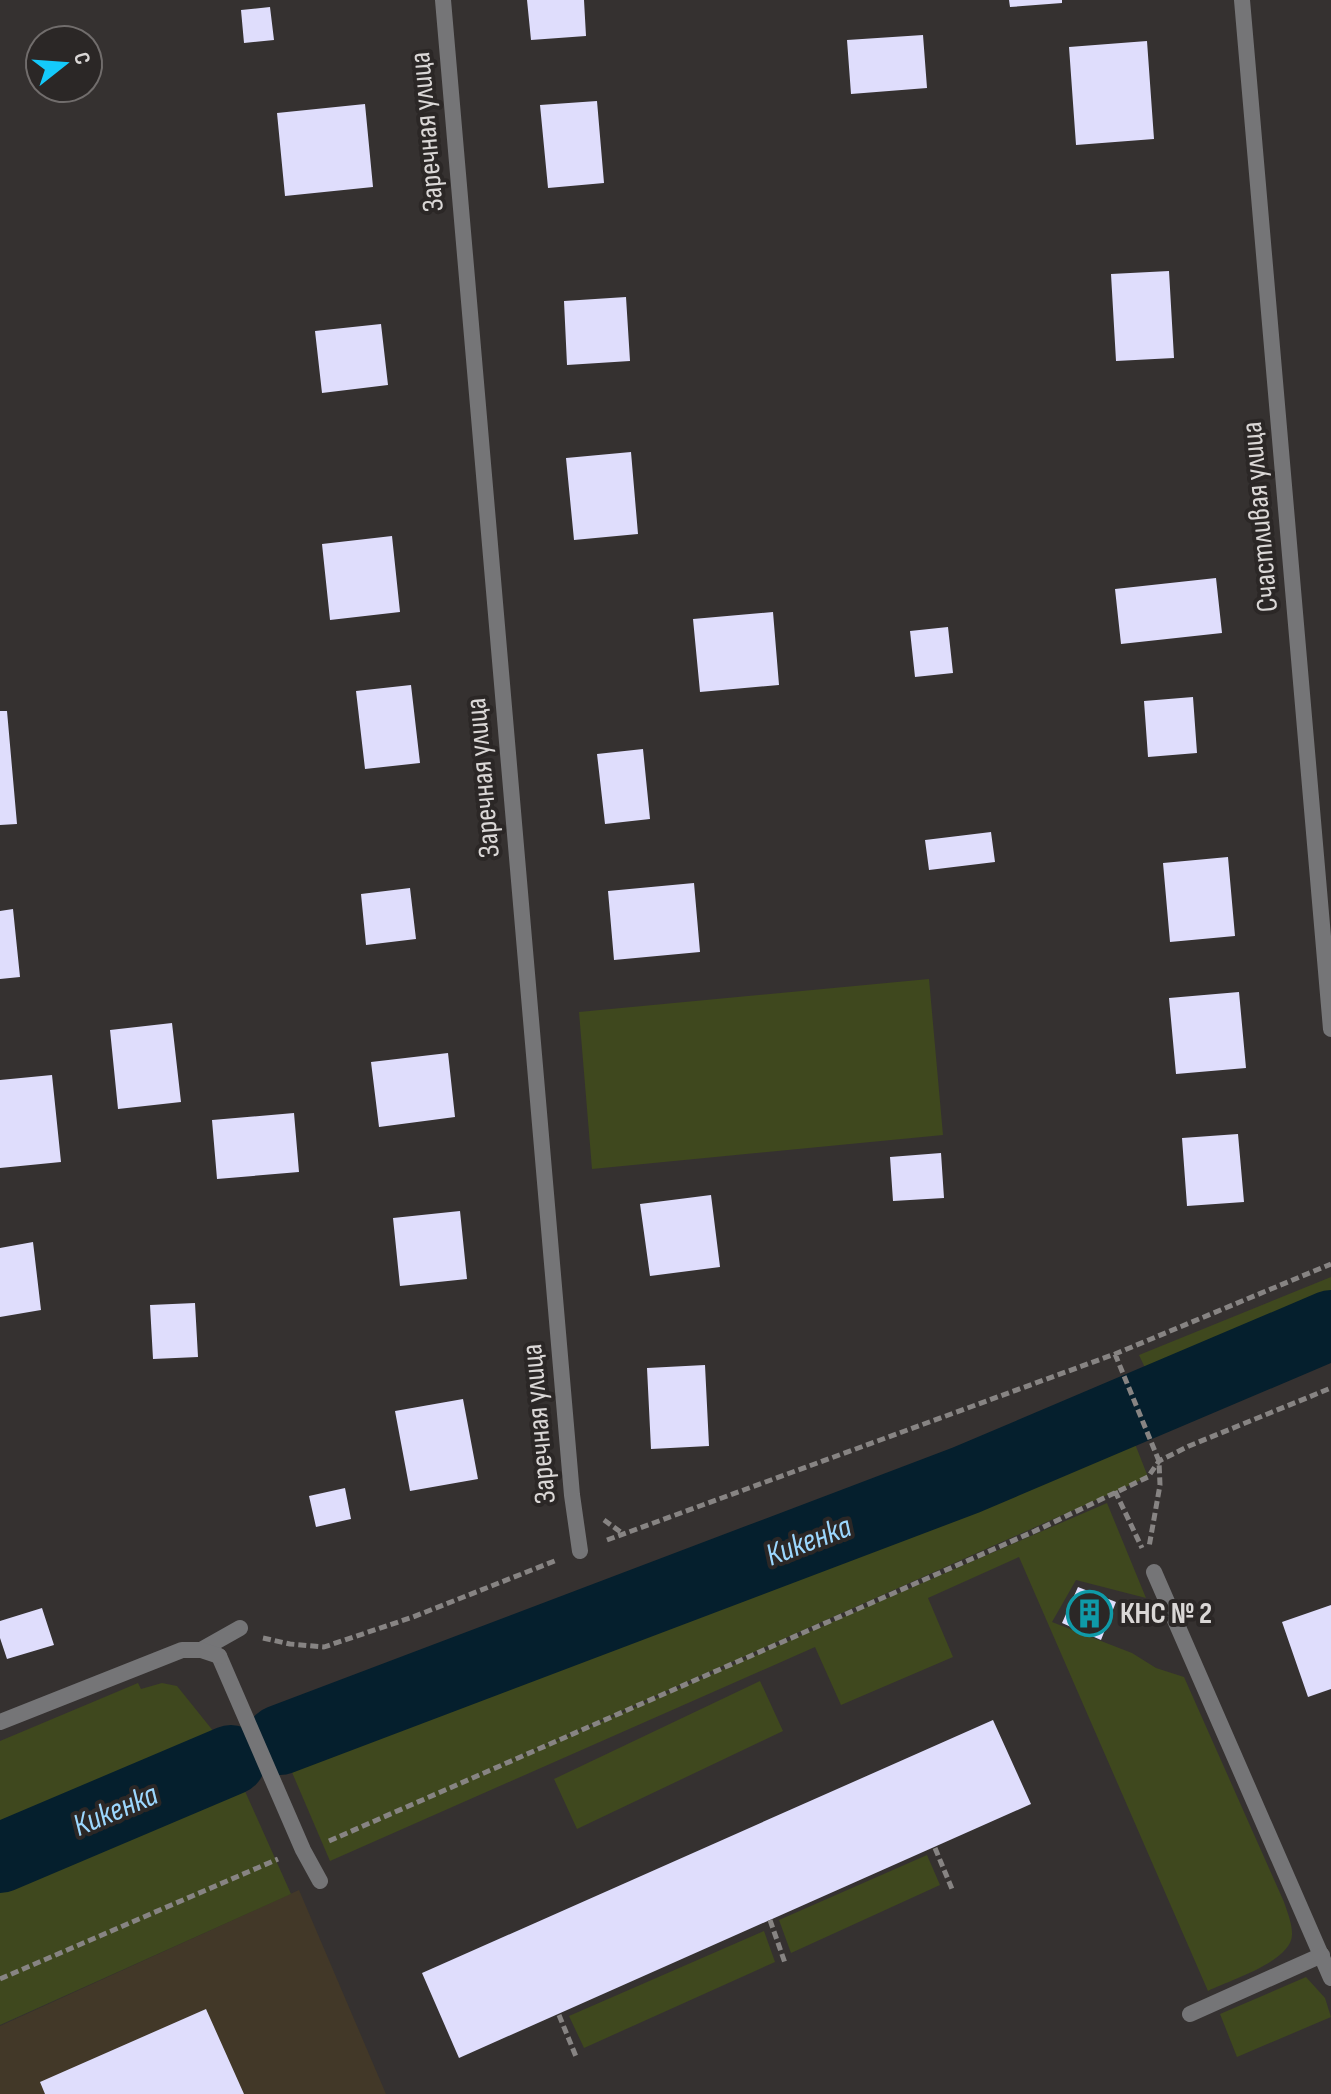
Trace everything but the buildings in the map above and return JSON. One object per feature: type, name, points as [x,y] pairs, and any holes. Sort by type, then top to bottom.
[{"type":"street","name":"Заречная улица","points":[[443,0],[572,1495],[580,1551]]},
{"type":"street","name":"Счастливая улица","points":[[1242,0],[1331,1029]]},
{"type":"street","points":[[1154,1572],[1331,1978]]},
{"type":"street","points":[[201,1650],[240,1628]]},
{"type":"street","points":[[0,1722],[182,1650],[201,1650],[219,1656],[303,1850],[320,1881]]},
{"type":"street","points":[[1190,2014],[1322,1955]]},
{"type":"path","points":[[290,1644],[324,1647],[413,1617],[580,1551],[1115,1354],[1331,1264]]},
{"type":"path","points":[[1115,1354],[1159,1461],[1160,1485],[1147,1559],[1115,1491]]},
{"type":"path","points":[[321,1844],[1035,1531],[1148,1477],[1159,1461],[1331,1388]]},
{"type":"path","points":[[935,1848],[952,1889]]},
{"type":"path","points":[[0,1979],[286,1854]]},
{"type":"path","points":[[770,1920],[785,1963]]},
{"type":"path","points":[[559,2015],[577,2059]]},
{"type":"shaded area","points":[[299,1890],[386,2094],[0,2094],[0,2026]]},
{"type":"green space","points":[[929,979],[943,1135],[592,1169],[579,1012]]},
{"type":"green space","points":[[1331,1277],[1331,1332],[1145,1408],[1139,1402],[1117,1399],[1154,1387],[1139,1355]]},
{"type":"green space","points":[[1126,1421],[1148,1477],[444,1790],[1107,1503],[1146,1598],[1076,1580],[1052,1622],[1132,1653],[1156,1668],[1184,1677],[1290,1921],[1290,1943],[1272,1961],[1208,1991],[1019,1557],[928,1598],[953,1657],[841,1705],[815,1647],[330,1861],[285,1756]]},
{"type":"green space","points":[[760,1681],[783,1731],[577,1829],[554,1779]]},
{"type":"green space","points":[[138,1683],[141,1689],[162,1683],[177,1686],[214,1732],[186,1750],[190,1761],[186,1775],[0,1850],[0,1741]]},
{"type":"green space","points":[[188,1783],[199,1789],[203,1803],[231,1796],[244,1789],[291,1894],[0,2025],[0,1866],[164,1797]]},
{"type":"green space","points":[[927,1855],[940,1885],[791,1953],[779,1920]]},
{"type":"green space","points":[[764,1931],[775,1962],[584,2048],[569,2016]]},
{"type":"green space","points":[[1306,1977],[1325,1998],[1331,2017],[1237,2057],[1220,2014]]},
{"type":"waterway","name":"Кикенка","points":[[280,1740],[966,1480],[1331,1325]]},
{"type":"waterway","name":"Кикенка","points":[[0,1858],[231,1760]]},
{"type":"place","name":"КНС № 2","points":[[1089,1613]]}]
